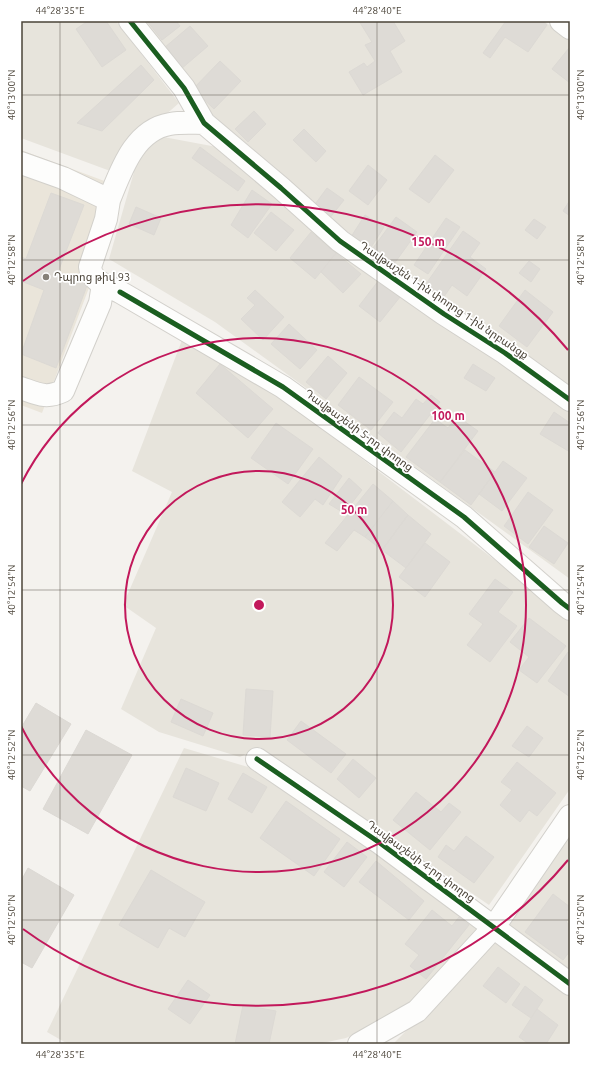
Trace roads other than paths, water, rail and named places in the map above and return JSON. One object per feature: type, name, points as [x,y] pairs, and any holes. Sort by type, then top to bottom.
[{"type":"street","name":"Դավթաշեն 1-ին փողոց 1-ին նրբանցք","points":[[130,21],[184,88],[204,123],[282,188],[340,240],[444,314],[504,353],[570,400]]},
{"type":"street","points":[[561,21],[570,28]]},
{"type":"street","name":"Դավթաշենի 5-րդ փողոց","points":[[204,123],[169,124],[152,131],[134,146],[120,172],[109,200],[106,219],[90,267],[90,273],[94,278],[283,387],[464,517],[570,609]]},
{"type":"street","points":[[21,163],[63,178],[109,200]]},
{"type":"street","points":[[21,388],[39,395],[54,395],[63,391],[100,303],[112,288]]},
{"type":"street","name":"Դավթաշենի 4-րդ փողոց","points":[[257,759],[380,843],[570,984]]},
{"type":"street","points":[[359,1044],[417,1011],[494,927],[570,816]]},
{"type":"place","name":"Դպրոց թիվ 93","points":[[46,277]]}]
